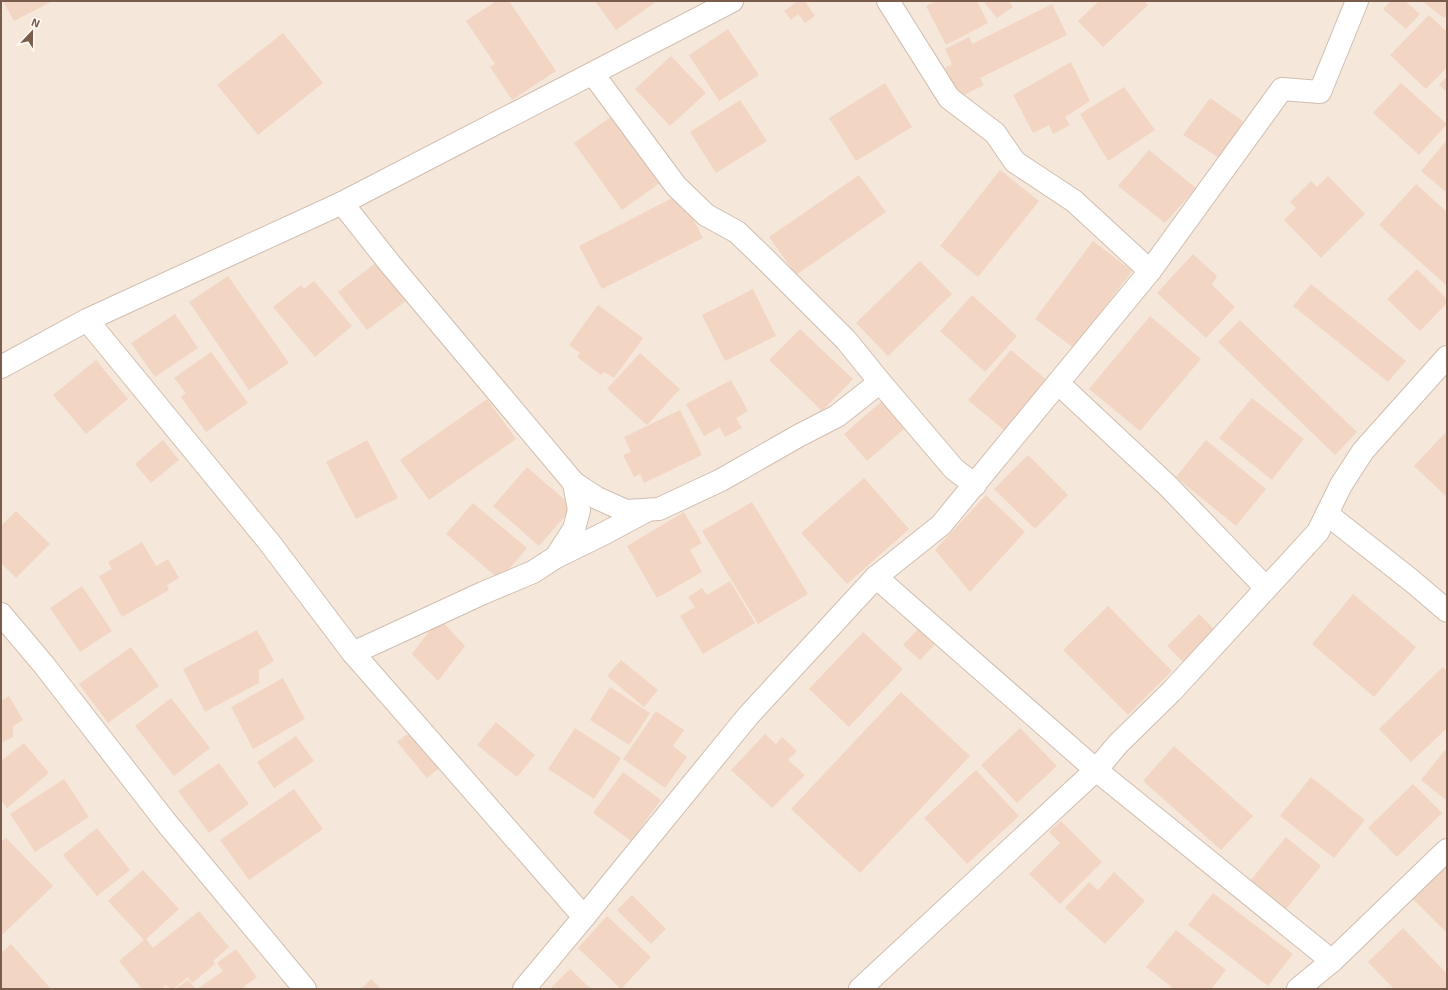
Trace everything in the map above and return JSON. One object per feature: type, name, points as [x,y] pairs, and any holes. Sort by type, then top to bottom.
[{"type":"street","points":[[1,367],[87,320],[342,203],[732,1]]},
{"type":"street","points":[[888,1],[949,98],[995,133],[1015,162],[1074,201],[1150,270]]},
{"type":"street","points":[[524,989],[748,716],[876,577],[941,525],[975,485],[1150,270],[1282,89],[1320,92],[1357,1]]},
{"type":"street","points":[[593,74],[676,186],[706,215],[737,232],[764,258],[846,340],[954,469],[975,485]]},
{"type":"street","points":[[342,203],[391,265],[574,483],[597,498],[626,511],[659,509],[721,480],[800,435],[838,416],[880,382]]},
{"type":"street","points":[[87,320],[269,542],[353,653],[584,917]]},
{"type":"street","points":[[860,989],[1096,770],[1118,744],[1172,691],[1318,532],[1341,484],[1363,451],[1447,357]]},
{"type":"street","points":[[1058,383],[1168,486],[1266,588]]},
{"type":"street","points":[[556,557],[574,529],[579,510],[574,483]]},
{"type":"street","points":[[353,653],[483,593],[533,572],[556,557],[649,510]]},
{"type":"street","points":[[1327,514],[1412,581],[1447,611]]},
{"type":"street","points":[[876,577],[1096,770],[1332,961]]},
{"type":"street","points":[[1,614],[44,665],[166,820],[305,989]]},
{"type":"street","points":[[1298,989],[1332,961],[1447,850]]},
{"type":"shaded area","points":[[1,1],[1447,1],[1447,989],[1,989]]},
{"type":"building","points":[[3,1],[53,1],[14,21]]},
{"type":"building","points":[[496,1],[509,1],[556,71],[512,100],[490,67],[495,64],[466,21]]},
{"type":"building","points":[[595,1],[657,1],[616,30]]},
{"type":"building","points":[[798,1],[805,1],[815,16],[805,23],[798,14],[791,20],[784,11]]},
{"type":"building","points":[[937,1],[977,1],[988,23],[946,45],[926,6]]},
{"type":"building","points":[[983,1],[1009,1],[1013,7],[997,18]]},
{"type":"building","points":[[1099,1],[1144,1],[1148,5],[1103,47],[1078,21]]},
{"type":"building","points":[[1391,1],[1405,1],[1420,14],[1406,29],[1383,9]]},
{"type":"building","points":[[1422,1],[1447,1],[1447,14],[1444,18]]},
{"type":"building","points":[[1052,4],[1067,35],[980,78],[984,85],[960,97],[945,68],[952,64],[945,49],[969,37],[972,44]]},
{"type":"building","points":[[1429,15],[1447,32],[1447,67],[1426,89],[1390,55]]},
{"type":"building","points":[[728,29],[759,75],[719,101],[689,55]]},
{"type":"building","points":[[283,33],[323,83],[258,135],[217,85]]},
{"type":"building","points":[[671,56],[706,93],[670,126],[635,89]]},
{"type":"building","points":[[1071,62],[1090,101],[1065,117],[1070,125],[1053,134],[1049,125],[1033,133],[1013,95]]},
{"type":"building","points":[[1447,76],[1447,92],[1439,85]]},
{"type":"building","points":[[885,83],[912,127],[856,161],[829,118]]},
{"type":"building","points":[[1401,83],[1447,124],[1419,155],[1373,113]]},
{"type":"building","points":[[1124,87],[1155,130],[1108,161],[1080,114]]},
{"type":"building","points":[[1210,98],[1243,121],[1221,159],[1183,135]]},
{"type":"building","points":[[740,100],[767,141],[716,173],[690,132]]},
{"type":"building","points":[[612,116],[660,183],[622,210],[574,143]]},
{"type":"building","points":[[1447,140],[1447,193],[1421,171]]},
{"type":"building","points":[[1149,150],[1196,188],[1165,223],[1118,186]]},
{"type":"building","points":[[1000,170],[1039,201],[978,277],[940,246]]},
{"type":"building","points":[[859,175],[886,212],[796,275],[769,237]]},
{"type":"building","points":[[1328,176],[1365,214],[1321,258],[1284,220],[1296,208],[1290,202],[1311,181],[1317,187]]},
{"type":"building","points":[[1416,184],[1447,212],[1447,286],[1379,225]]},
{"type":"building","points":[[680,194],[703,238],[602,289],[579,246]]},
{"type":"building","points":[[1093,241],[1132,271],[1074,348],[1035,319]]},
{"type":"building","points":[[1193,254],[1217,276],[1212,285],[1235,307],[1206,338],[1157,293]]},
{"type":"building","points":[[920,261],[952,294],[888,356],[856,323]]},
{"type":"building","points":[[377,262],[406,301],[367,330],[338,292]]},
{"type":"building","points":[[1417,269],[1447,299],[1447,303],[1420,331],[1387,299]]},
{"type":"building","points":[[228,276],[289,363],[249,390],[189,302]]},
{"type":"building","points":[[314,281],[352,326],[315,357],[273,307],[301,285],[304,289]]},
{"type":"building","points":[[1311,284],[1406,361],[1388,382],[1293,306]]},
{"type":"building","points":[[753,289],[776,336],[725,361],[702,315]]},
{"type":"building","points":[[972,295],[1017,336],[985,372],[940,331]]},
{"type":"building","points":[[598,305],[643,338],[614,378],[604,372],[601,375],[577,357],[580,353],[569,345]]},
{"type":"building","points":[[175,314],[198,348],[155,377],[131,343]]},
{"type":"building","points":[[1150,316],[1201,359],[1140,431],[1089,389]]},
{"type":"building","points":[[1240,320],[1357,432],[1335,455],[1218,342]]},
{"type":"building","points":[[800,329],[853,379],[822,411],[769,360]]},
{"type":"building","points":[[1011,350],[1048,381],[1005,431],[968,400]]},
{"type":"building","points":[[211,352],[248,403],[206,432],[181,397],[186,393],[174,378]]},
{"type":"building","points":[[640,353],[680,389],[647,425],[607,389]]},
{"type":"building","points":[[96,360],[128,399],[86,434],[53,395]]},
{"type":"building","points":[[731,380],[748,411],[736,418],[742,428],[725,437],[720,427],[704,436],[686,404]]},
{"type":"building","points":[[1252,398],[1304,439],[1272,480],[1219,438]]},
{"type":"building","points":[[487,399],[516,439],[429,500],[400,460]]},
{"type":"building","points":[[882,401],[905,428],[867,461],[844,434]]},
{"type":"building","points":[[680,410],[702,455],[644,483],[640,474],[634,477],[623,455],[631,452],[624,437]]},
{"type":"building","points":[[1447,431],[1447,497],[1414,466]]},
{"type":"building","points":[[163,440],[179,460],[151,483],[135,464]]},
{"type":"building","points":[[367,440],[398,498],[356,519],[326,462]]},
{"type":"building","points":[[1206,440],[1266,489],[1236,526],[1176,477]]},
{"type":"building","points":[[1028,455],[1068,495],[1035,529],[994,489]]},
{"type":"building","points":[[527,467],[573,507],[539,546],[493,506]]},
{"type":"building","points":[[864,478],[909,529],[847,584],[801,533]]},
{"type":"building","points":[[986,495],[1025,532],[970,592],[935,550]]},
{"type":"building","points":[[752,502],[808,594],[758,624],[702,531]]},
{"type":"building","points":[[473,503],[527,548],[500,580],[446,534]]},
{"type":"building","points":[[16,511],[50,544],[16,578],[1,563],[1,526]]},
{"type":"building","points":[[684,512],[702,543],[690,550],[702,572],[657,598],[627,546]]},
{"type":"building","points":[[142,542],[156,566],[168,559],[179,578],[167,585],[169,590],[122,617],[99,576],[112,569],[108,562]]},
{"type":"building","points":[[730,581],[755,623],[703,654],[680,616],[695,607],[688,597],[702,588],[707,595]]},
{"type":"building","points":[[82,586],[112,631],[80,652],[50,608]]},
{"type":"building","points":[[1353,594],[1416,647],[1374,697],[1312,644]]},
{"type":"building","points":[[1108,606],[1172,671],[1128,715],[1063,650]]},
{"type":"building","points":[[1199,614],[1215,630],[1183,662],[1167,646]]},
{"type":"building","points":[[439,618],[465,646],[438,681],[412,654]]},
{"type":"building","points":[[921,626],[938,641],[920,660],[903,645]]},
{"type":"building","points":[[257,630],[274,661],[259,670],[259,683],[205,712],[183,669]]},
{"type":"building","points":[[863,632],[903,669],[849,727],[809,689]]},
{"type":"building","points":[[131,647],[159,686],[108,723],[79,684]]},
{"type":"building","points":[[621,660],[658,690],[644,707],[607,676]]},
{"type":"building","points":[[1443,667],[1447,671],[1447,728],[1411,762],[1379,729]]},
{"type":"building","points":[[283,678],[305,719],[253,749],[231,707]]},
{"type":"building","points":[[610,687],[650,713],[629,745],[590,720]]},
{"type":"building","points":[[901,692],[970,756],[860,873],[791,809]]},
{"type":"building","points":[[9,696],[23,720],[13,726],[13,737],[1,743],[1,701]]},
{"type":"building","points":[[171,698],[210,748],[174,776],[135,726]]},
{"type":"building","points":[[656,711],[684,730],[673,746],[687,757],[665,788],[623,759]]},
{"type":"building","points":[[496,722],[535,755],[517,777],[477,745]]},
{"type":"building","points":[[575,728],[621,758],[594,799],[548,769]]},
{"type":"building","points":[[1020,728],[1057,766],[1017,803],[981,765]]},
{"type":"building","points":[[411,731],[441,767],[427,778],[397,742]]},
{"type":"building","points":[[765,734],[776,744],[782,737],[797,751],[788,760],[805,775],[772,808],[731,770]]},
{"type":"building","points":[[296,736],[314,761],[274,788],[257,762]]},
{"type":"building","points":[[24,743],[49,773],[7,808],[1,800],[1,761]]},
{"type":"building","points":[[1174,746],[1253,816],[1221,850],[1143,781]]},
{"type":"building","points":[[1445,750],[1447,752],[1447,801],[1421,780]]},
{"type":"building","points":[[219,763],[249,804],[209,833],[178,791]]},
{"type":"building","points":[[976,770],[1019,816],[967,864],[924,818]]},
{"type":"building","points":[[623,772],[661,800],[631,841],[593,813]]},
{"type":"building","points":[[1311,777],[1365,820],[1334,858],[1280,816]]},
{"type":"building","points":[[64,779],[89,817],[35,852],[10,814]]},
{"type":"building","points":[[1413,784],[1442,813],[1397,857],[1368,828]]},
{"type":"building","points":[[294,789],[323,829],[249,880],[220,840]]},
{"type":"building","points":[[1061,821],[1102,862],[1060,904],[1029,874],[1060,843],[1049,832]]},
{"type":"building","points":[[97,828],[130,870],[97,896],[63,855]]},
{"type":"building","points":[[1286,837],[1321,866],[1286,909],[1250,881]]},
{"type":"building","points":[[6,838],[53,886],[1,936],[1,842]]},
{"type":"building","points":[[1445,866],[1447,868],[1447,933],[1413,899]]},
{"type":"building","points":[[143,870],[179,909],[146,939],[153,948],[199,911],[229,947],[213,961],[215,964],[192,983],[188,977],[173,989],[170,989],[166,985],[161,989],[142,989],[119,961],[144,940],[108,901]]},
{"type":"building","points":[[1114,872],[1145,901],[1105,944],[1065,908],[1089,882],[1098,890]]},
{"type":"building","points":[[1213,893],[1293,954],[1268,986],[1188,925]]},
{"type":"building","points":[[632,895],[666,929],[651,944],[617,910]]},
{"type":"building","points":[[607,916],[651,957],[621,989],[578,948]]},
{"type":"building","points":[[1403,928],[1447,974],[1447,989],[1394,989],[1368,962]]},
{"type":"building","points":[[1176,930],[1226,970],[1211,989],[1174,989],[1146,967]]},
{"type":"building","points":[[11,944],[51,989],[1,989],[1,953]]},
{"type":"building","points":[[236,949],[257,977],[241,989],[197,989],[223,971],[217,963]]},
{"type":"building","points":[[570,969],[591,989],[550,989]]},
{"type":"building","points":[[371,979],[381,989],[361,989]]},
{"type":"building","points":[[188,980],[196,989],[175,989]]}]
